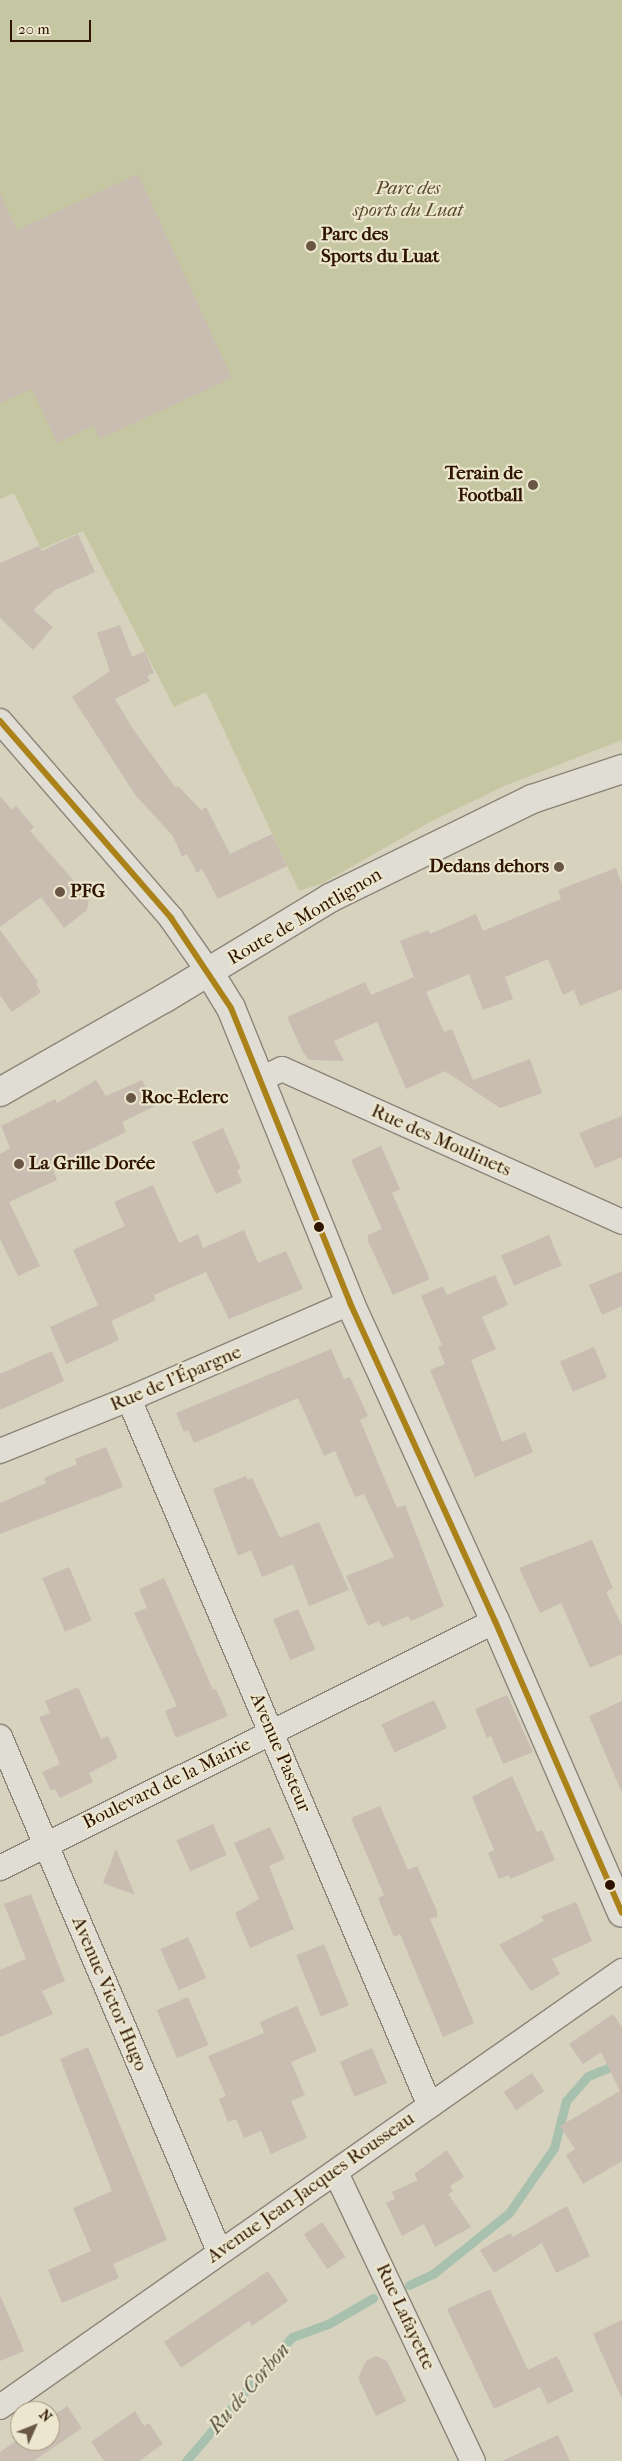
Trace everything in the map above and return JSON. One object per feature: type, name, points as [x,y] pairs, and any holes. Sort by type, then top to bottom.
[{"type":"street","points":[[0,721],[171,918],[209,972],[231,1008],[350,1303],[495,1621],[622,1913]]},
{"type":"street","name":"Route de Montlignon","points":[[0,1092],[209,972],[330,898],[523,803],[622,769]]},
{"type":"street","name":"Rue des Moulinets","points":[[260,1079],[282,1069],[622,1222]]},
{"type":"street","name":"Rue de l'Épargne","points":[[0,1451],[129,1399],[350,1303]]},
{"type":"street","name":"Avenue Pasteur","points":[[129,1399],[430,2106]]},
{"type":"street","name":"Boulevard de la Mairie","points":[[0,1868],[495,1621]]},
{"type":"street","name":"Avenue Victor Hugo","points":[[0,1737],[219,2251]]},
{"type":"street","name":"Avenue Jean-Jacques Rousseau","points":[[0,2407],[219,2251],[336,2173],[622,1971]]},
{"type":"street","name":"Rue Lafayette","points":[[336,2173],[473,2461]]},
{"type":"green space","name":"Parc des Sports du Luat","points":[[0,0],[622,0],[622,740],[504,786],[428,823],[323,883],[299,891],[206,692],[174,707],[83,531],[41,549],[14,493],[0,499]]},
{"type":"building","points":[[138,174],[232,378],[100,439],[93,426],[57,443],[32,389],[0,403],[0,193],[17,230]]},
{"type":"building","points":[[78,534],[95,572],[55,590],[33,610],[53,627],[33,650],[0,618],[0,563],[39,546],[42,551]]},
{"type":"building","points":[[120,625],[132,657],[145,651],[154,673],[147,676],[150,681],[115,699],[133,729],[176,788],[178,786],[201,810],[206,807],[230,854],[272,834],[287,866],[218,899],[202,869],[197,873],[187,854],[182,857],[173,836],[136,796],[72,697],[110,671],[97,633]]},
{"type":"building","points":[[0,796],[12,810],[16,806],[34,827],[30,831],[89,898],[87,910],[64,928],[41,897],[0,927]]},
{"type":"building","points":[[616,868],[622,884],[622,989],[580,1006],[574,990],[563,995],[548,959],[505,977],[513,999],[483,1010],[469,974],[426,992],[444,1032],[452,1029],[473,1080],[530,1059],[542,1093],[500,1108],[445,1071],[406,1089],[377,1022],[334,1041],[344,1061],[309,1060],[303,1052],[287,1017],[365,982],[371,995],[414,977],[400,941],[428,930],[430,934],[476,914],[483,931],[561,899],[558,890]]},
{"type":"building","points":[[0,930],[38,982],[36,984],[41,992],[12,1012],[0,995]]},
{"type":"building","points":[[96,1080],[106,1096],[142,1080],[155,1106],[122,1122],[126,1132],[60,1164],[53,1170],[57,1180],[9,1202],[40,1266],[18,1276],[0,1239],[0,1154],[10,1148],[1,1126],[55,1099],[57,1103]]},
{"type":"building","points":[[622,1116],[622,1157],[595,1168],[579,1133]]},
{"type":"building","points":[[223,1128],[241,1169],[237,1170],[242,1182],[216,1194],[192,1142]]},
{"type":"building","points":[[381,1146],[400,1189],[392,1193],[430,1279],[393,1295],[368,1241],[368,1235],[382,1229],[351,1160]]},
{"type":"building","points":[[153,1185],[179,1243],[198,1234],[203,1248],[244,1230],[258,1263],[286,1251],[303,1289],[229,1319],[206,1272],[154,1295],[156,1300],[111,1321],[119,1340],[66,1364],[50,1327],[98,1305],[73,1250],[125,1226],[114,1202]]},
{"type":"building","points":[[549,1235],[562,1265],[514,1286],[501,1255]]},
{"type":"building","points":[[622,1271],[622,1306],[602,1315],[589,1285]]},
{"type":"building","points":[[495,1275],[508,1305],[482,1317],[496,1349],[471,1360],[502,1442],[525,1432],[533,1452],[475,1477],[430,1370],[445,1364],[438,1347],[442,1345],[421,1296],[443,1286],[447,1295]]},
{"type":"building","points":[[594,1347],[607,1377],[573,1392],[560,1361]]},
{"type":"building","points":[[331,1349],[344,1379],[350,1377],[368,1416],[360,1420],[397,1508],[405,1505],[444,1606],[411,1621],[408,1616],[382,1627],[379,1621],[368,1626],[346,1576],[394,1557],[364,1494],[355,1497],[335,1451],[324,1456],[298,1398],[194,1443],[188,1430],[184,1432],[176,1413]]},
{"type":"building","points":[[52,1351],[64,1381],[0,1410],[0,1374]]},
{"type":"building","points":[[106,1447],[123,1487],[0,1534],[0,1503],[46,1483],[44,1478],[77,1464],[75,1459]]},
{"type":"building","points":[[246,1476],[248,1480],[252,1478],[280,1538],[319,1522],[349,1590],[309,1606],[293,1564],[262,1577],[251,1550],[238,1556],[213,1489]]},
{"type":"building","points":[[592,1540],[613,1588],[606,1592],[622,1626],[622,1654],[590,1668],[561,1603],[540,1613],[519,1568]]},
{"type":"building","points":[[69,1567],[92,1620],[65,1632],[42,1578]]},
{"type":"building","points":[[164,1578],[213,1690],[216,1689],[228,1716],[176,1738],[165,1711],[177,1706],[134,1613],[147,1608],[139,1589]]},
{"type":"building","points":[[298,1609],[315,1650],[290,1660],[273,1620]]},
{"type":"building","points":[[78,1687],[101,1739],[108,1736],[118,1758],[89,1773],[93,1782],[60,1798],[55,1789],[51,1791],[42,1772],[60,1764],[39,1717],[50,1713],[45,1701]]},
{"type":"building","points":[[507,1695],[533,1752],[503,1764],[491,1736],[487,1738],[475,1709]]},
{"type":"building","points":[[434,1700],[447,1728],[395,1753],[381,1725]]},
{"type":"building","points":[[622,1701],[622,1793],[589,1716]]},
{"type":"building","points":[[512,1776],[537,1832],[542,1830],[555,1860],[510,1879],[509,1875],[499,1879],[488,1853],[494,1850],[472,1797]]},
{"type":"building","points":[[380,1806],[408,1870],[417,1866],[437,1911],[437,1917],[430,1919],[474,2023],[443,2037],[400,1934],[394,1937],[378,1898],[384,1895],[351,1818]]},
{"type":"building","points":[[213,1824],[227,1855],[190,1871],[176,1840]]},
{"type":"building","points":[[270,1827],[285,1859],[269,1866],[294,1929],[250,1948],[235,1913],[259,1899],[234,1843]]},
{"type":"building","points":[[116,1849],[135,1895],[103,1883]]},
{"type":"building","points":[[31,1894],[65,1981],[42,1991],[53,2014],[0,2037],[0,1970],[26,1959],[4,1904]]},
{"type":"building","points":[[576,1902],[592,1941],[552,1959],[560,1974],[531,1991],[499,1945],[544,1921],[541,1916]]},
{"type":"building","points":[[188,1937],[206,1978],[179,1990],[161,1949]]},
{"type":"building","points":[[324,1944],[349,2005],[321,2016],[296,1955]]},
{"type":"building","points":[[188,1997],[208,2045],[177,2058],[157,2010]]},
{"type":"building","points":[[297,2006],[317,2051],[291,2062],[305,2095],[291,2101],[307,2138],[271,2154],[261,2131],[244,2138],[236,2119],[228,2122],[219,2099],[226,2096],[208,2056],[264,2033],[260,2022]]},
{"type":"building","points":[[613,2014],[622,2027],[622,2161],[583,2184],[566,2155],[575,2149],[560,2126],[620,2091],[601,2052],[583,2064],[569,2044]]},
{"type":"building","points":[[88,2047],[167,2240],[113,2264],[119,2278],[62,2303],[48,2270],[91,2251],[73,2208],[112,2191],[60,2059]]},
{"type":"building","points":[[372,2048],[387,2083],[355,2097],[340,2062]]},
{"type":"building","points":[[532,2073],[544,2091],[516,2110],[504,2092]]},
{"type":"building","points":[[447,2150],[464,2177],[450,2186],[453,2191],[448,2194],[471,2227],[435,2247],[424,2224],[402,2236],[386,2203],[395,2199],[392,2192],[418,2180],[414,2174]]},
{"type":"building","points":[[567,2206],[590,2256],[556,2273],[542,2243],[494,2273],[480,2250],[510,2233],[513,2237]]},
{"type":"building","points":[[322,2222],[345,2257],[327,2269],[304,2234]]},
{"type":"building","points":[[268,2271],[288,2301],[252,2326],[249,2321],[181,2368],[164,2342]]},
{"type":"building","points":[[490,2289],[528,2370],[557,2356],[574,2391],[548,2404],[540,2387],[494,2409],[447,2309]]},
{"type":"building","points":[[0,2295],[24,2351],[0,2361]]},
{"type":"building","points":[[622,2320],[622,2399],[593,2334]]},
{"type":"building","points":[[376,2356],[387,2361],[406,2401],[376,2416],[358,2378],[366,2361]]},
{"type":"building","points":[[67,2406],[82,2428],[60,2443],[60,2411]]},
{"type":"building","points":[[135,2411],[144,2426],[149,2423],[163,2444],[139,2461],[104,2461],[91,2442]]},
{"type":"building","points":[[558,2435],[570,2461],[502,2461]]},
{"type":"building","points":[[10,2445],[10,2451],[49,2451],[34,2461],[0,2461],[0,2452]]},
{"type":"waterway","name":"Ru de Corbon","points":[[409,2285],[433,2274],[509,2213],[554,2148],[566,2101],[588,2076],[622,2062]]},
{"type":"waterway","name":"Ru de Corbon","points":[[186,2461],[292,2337],[328,2324],[373,2298]]},
{"type":"transit line","points":[[0,721],[171,918],[231,1008],[350,1303],[495,1621],[622,1913]]},
{"type":"place","name":"Parc des Sports du Luat","points":[[311,246]]},
{"type":"place","name":"Terain de Football","points":[[533,485]]},
{"type":"place","name":"Dedans dehors","points":[[559,867]]},
{"type":"place","name":"PFG","points":[[60,892]]},
{"type":"place","name":"Roc-Eclerc","points":[[131,1098]]},
{"type":"place","name":"La Grille Dorée","points":[[19,1164]]},
{"type":"park label","name":"Parc des sports du Luat","points":[[408,200]]}]
